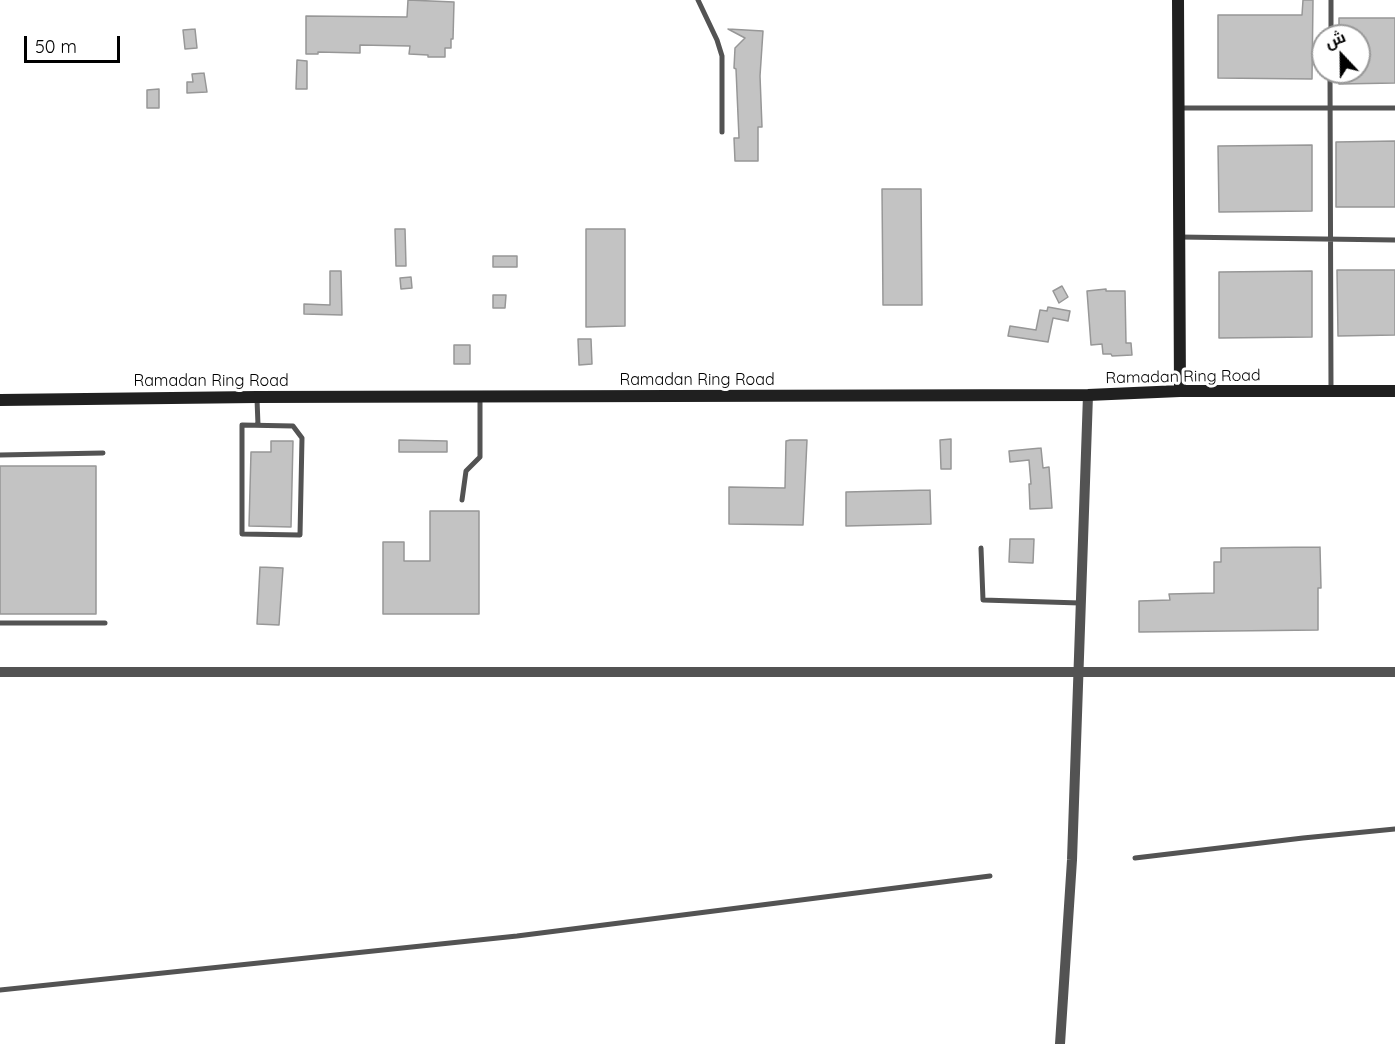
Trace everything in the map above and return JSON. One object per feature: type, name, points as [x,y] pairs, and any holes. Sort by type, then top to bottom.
[{"type":"street","points":[[1178,0],[1180,391]]},
{"type":"street","name":"Ramadan Ring Road","points":[[0,400],[257,397],[1088,395],[1180,391],[1395,391]]},
{"type":"street","points":[[1060,1044],[1072,860],[1088,395]]},
{"type":"street","points":[[0,672],[1395,672]]},
{"type":"lane","points":[[698,0],[722,56],[722,132]]},
{"type":"lane","points":[[1331,0],[1331,24]]},
{"type":"lane","points":[[1330,84],[1331,391]]},
{"type":"lane","points":[[1178,108],[1395,108]]},
{"type":"lane","points":[[1179,237],[1395,240]]},
{"type":"lane","points":[[257,397],[258,425]]},
{"type":"lane","points":[[462,500],[466,471],[480,457],[480,398]]},
{"type":"lane","points":[[242,425],[258,425],[293,426],[302,438],[300,535],[242,534],[242,425]]},
{"type":"lane","points":[[0,455],[103,453]]},
{"type":"lane","points":[[981,548],[982,600],[1082,603]]},
{"type":"lane","points":[[0,623],[105,623]]},
{"type":"lane","points":[[1135,858],[1303,838],[1395,830]]},
{"type":"lane","points":[[0,990],[529,934],[856,895],[990,876]]},
{"type":"building","points":[[408,0],[454,2],[453,39],[451,39],[451,48],[445,48],[445,57],[409,54],[410,46],[360,45],[360,53],[306,54],[306,16],[407,17]]},
{"type":"building","points":[[1303,0],[1313,0],[1311,79],[1218,78],[1218,15],[1302,15]]},
{"type":"building","points":[[1339,18],[1395,18],[1395,83],[1371,83],[1371,24],[1339,24]]},
{"type":"building","points":[[195,29],[197,48],[185,49],[183,30]]},
{"type":"building","points":[[728,29],[763,31],[760,76],[762,127],[758,127],[758,161],[735,161],[734,138],[739,138],[736,69],[734,68],[735,48],[745,38]]},
{"type":"building","points":[[297,60],[307,61],[307,89],[296,89]]},
{"type":"building","points":[[204,73],[207,92],[187,93],[187,82],[193,82],[192,74]]},
{"type":"building","points":[[159,89],[159,108],[147,108],[147,90]]},
{"type":"building","points":[[1395,141],[1395,207],[1336,207],[1336,142]]},
{"type":"building","points":[[1312,145],[1312,211],[1219,212],[1218,146]]},
{"type":"building","points":[[882,189],[921,189],[922,305],[883,305]]},
{"type":"building","points":[[395,229],[405,229],[406,266],[396,266]]},
{"type":"building","points":[[586,229],[625,229],[625,326],[586,327]]},
{"type":"building","points":[[493,256],[517,256],[517,267],[493,267]]},
{"type":"building","points":[[1337,270],[1395,270],[1395,335],[1338,336]]},
{"type":"building","points":[[330,271],[341,271],[342,315],[304,314],[304,304],[330,305]]},
{"type":"building","points":[[1312,271],[1312,337],[1219,338],[1219,272]]},
{"type":"building","points":[[411,277],[412,288],[401,289],[400,278]]},
{"type":"building","points":[[1062,286],[1068,297],[1059,303],[1053,291]]},
{"type":"building","points":[[1106,289],[1106,291],[1125,291],[1126,343],[1131,343],[1132,355],[1103,354],[1102,344],[1091,345],[1087,291]]},
{"type":"building","points":[[493,295],[506,295],[505,308],[493,308]]},
{"type":"building","points":[[1048,307],[1070,311],[1068,321],[1053,318],[1048,342],[1008,336],[1010,326],[1036,330],[1040,310],[1047,311]]},
{"type":"building","points":[[578,339],[591,339],[592,364],[579,365]]},
{"type":"building","points":[[454,345],[470,345],[470,364],[454,364]]},
{"type":"building","points":[[951,439],[951,469],[941,469],[940,440]]},
{"type":"building","points":[[399,440],[447,441],[447,452],[399,452]]},
{"type":"building","points":[[807,440],[803,525],[729,524],[729,487],[785,488],[786,441]]},
{"type":"building","points":[[271,441],[293,441],[291,527],[249,526],[251,452],[271,452]]},
{"type":"building","points":[[1041,448],[1043,468],[1049,467],[1052,508],[1030,509],[1029,460],[1010,462],[1009,451]]},
{"type":"building","points":[[0,466],[96,466],[96,614],[0,614]]},
{"type":"building","points":[[930,490],[931,524],[846,526],[846,492]]},
{"type":"building","points":[[430,511],[479,511],[479,614],[383,614],[383,542],[404,542],[404,561],[430,561]]},
{"type":"building","points":[[1010,539],[1034,539],[1033,563],[1009,562]]},
{"type":"building","points":[[1320,547],[1321,588],[1318,588],[1318,630],[1139,632],[1139,601],[1170,600],[1169,594],[1214,593],[1214,562],[1221,562],[1221,548]]},
{"type":"building","points":[[260,567],[283,568],[279,625],[257,624]]}]
